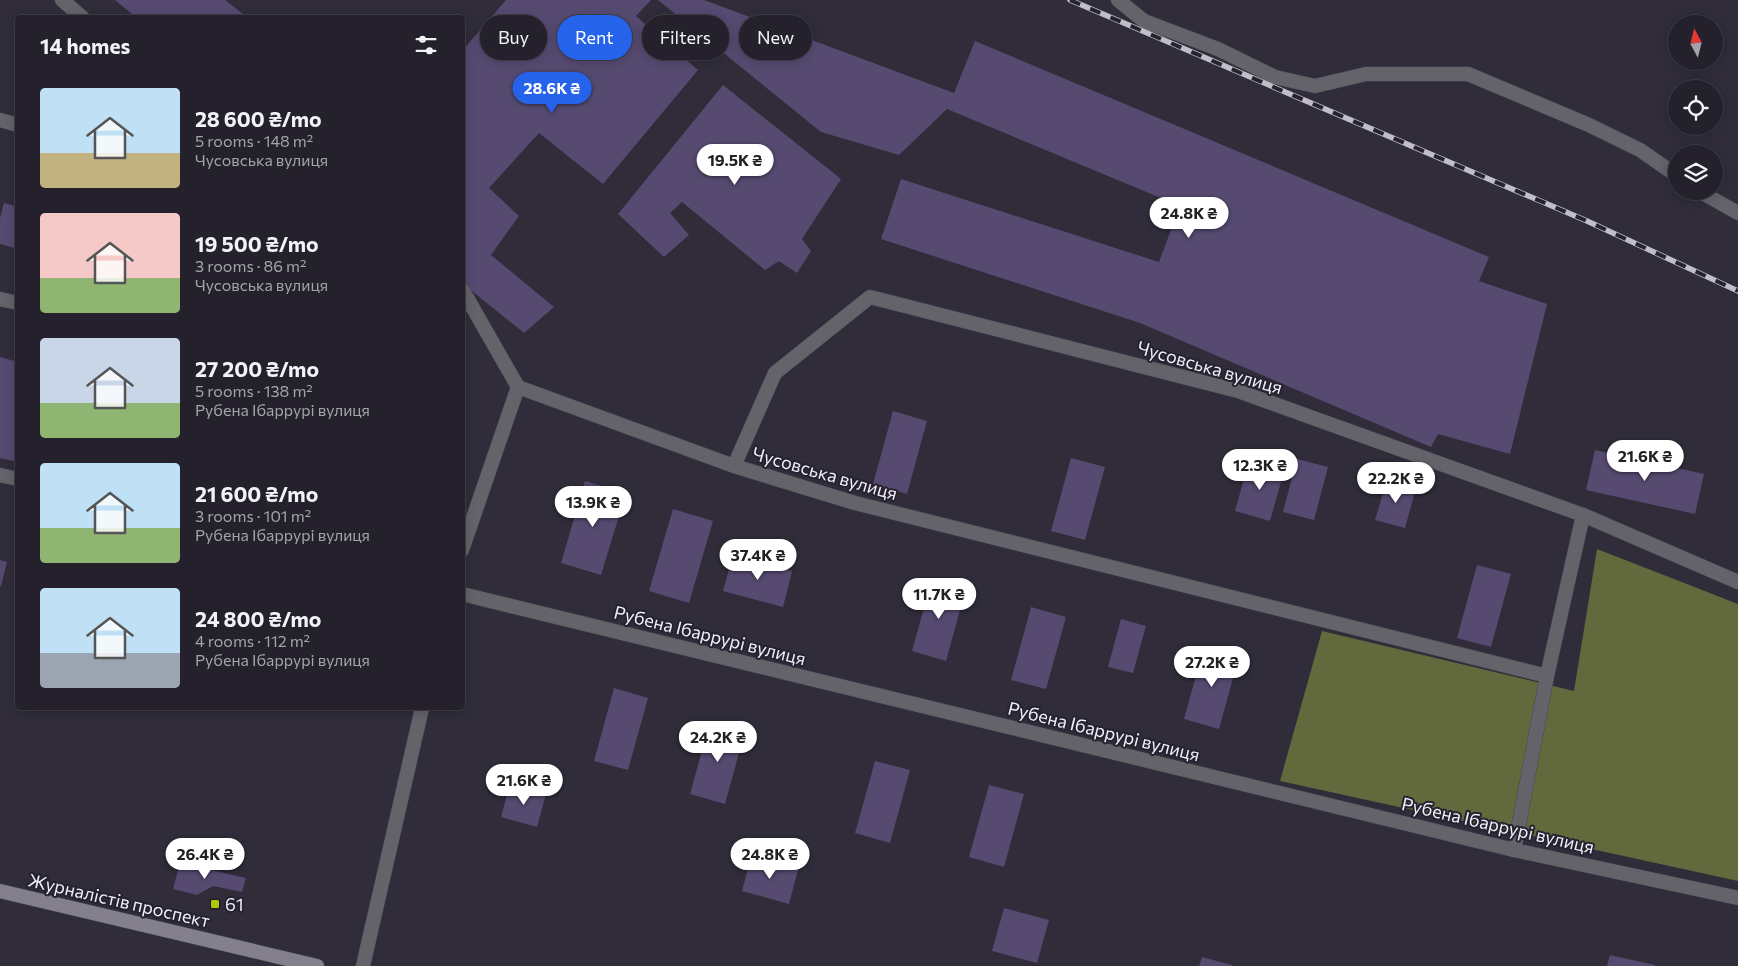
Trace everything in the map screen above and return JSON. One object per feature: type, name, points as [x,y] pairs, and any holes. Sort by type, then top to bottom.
[{"type":"main road","name":"Журналістів проспект","points":[[0,891],[317,966]]},
{"type":"street","points":[[62,0],[80,15]]},
{"type":"street","points":[[1118,0],[1144,22],[1218,49],[1275,77],[1315,86],[1366,74],[1468,74],[1589,125],[1640,150],[1668,169]]},
{"type":"street","points":[[0,120],[15,124]]},
{"type":"street","points":[[1715,200],[1738,214]]},
{"type":"street","points":[[465,294],[518,388],[465,541]]},
{"type":"street","name":"Чусовська вулиця","points":[[734,466],[775,373],[870,297],[1238,391],[1583,516],[1738,582]]},
{"type":"street","points":[[0,299],[15,303]]},
{"type":"street","name":"Чусовська вулиця","points":[[518,388],[734,466],[855,503],[1547,676]]},
{"type":"street","points":[[0,475],[15,478]]},
{"type":"street","points":[[1514,850],[1547,676],[1583,516]]},
{"type":"street","name":"Рубена Ібаррурі вулиця","points":[[465,595],[1514,850],[1738,898]]},
{"type":"street","points":[[363,966],[422,710]]},
{"type":"green space","points":[[1597,549],[1738,604],[1738,881],[1280,781],[1322,631],[1574,691]]},
{"type":"building","points":[[115,0],[225,0],[244,15],[133,15]]},
{"type":"building","points":[[506,0],[651,0],[636,16],[642,21],[642,60],[687,60],[698,70],[603,184],[539,133],[489,188],[519,216],[491,255],[554,307],[524,333],[465,285],[465,48],[480,30],[480,60],[547,60],[547,15],[493,15]]},
{"type":"building","points":[[658,0],[704,0],[744,15],[739,15],[739,60],[812,60],[812,40],[954,93],[975,41],[1489,257],[1479,281],[1547,304],[1510,454],[1438,434],[1431,447],[1140,323],[881,239],[901,179],[1159,262],[1180,206],[947,109],[899,155],[821,132],[729,57],[729,15],[677,15]]},
{"type":"building","points":[[723,85],[841,179],[802,239],[811,251],[797,273],[779,261],[765,270],[682,202],[670,213],[689,235],[664,257],[618,214]]},
{"type":"building","points":[[4,203],[15,206],[15,248],[0,244],[0,218]]},
{"type":"building","points":[[0,357],[15,361],[15,461],[0,458]]},
{"type":"building","points":[[893,411],[927,421],[907,494],[873,484]]},
{"type":"building","points":[[1595,450],[1704,474],[1695,514],[1586,490]]},
{"type":"building","points":[[1071,458],[1105,467],[1085,540],[1051,531]]},
{"type":"building","points":[[1297,459],[1328,467],[1314,520],[1283,512]]},
{"type":"building","points":[[1249,461],[1284,471],[1270,521],[1235,511]]},
{"type":"building","points":[[1387,480],[1416,488],[1405,528],[1375,520]]},
{"type":"building","points":[[585,481],[626,493],[601,575],[561,563]]},
{"type":"building","points":[[673,509],[713,521],[689,603],[649,591]]},
{"type":"building","points":[[733,555],[792,571],[783,607],[723,591]]},
{"type":"building","points":[[0,560],[7,562],[1,586],[0,586]]},
{"type":"building","points":[[1477,565],[1511,574],[1491,647],[1457,638]]},
{"type":"building","points":[[932,579],[966,588],[946,661],[912,651]]},
{"type":"building","points":[[1031,607],[1066,617],[1046,689],[1011,680]]},
{"type":"building","points":[[1121,619],[1146,626],[1133,673],[1108,667]]},
{"type":"building","points":[[1204,647],[1239,656],[1219,729],[1184,719]]},
{"type":"building","points":[[614,688],[648,698],[628,770],[594,761]]},
{"type":"building","points":[[710,722],[745,731],[725,804],[690,794]]},
{"type":"building","points":[[875,761],[910,770],[890,843],[855,833]]},
{"type":"building","points":[[510,784],[546,794],[537,827],[501,817]]},
{"type":"building","points":[[989,785],[1024,794],[1004,867],[969,857]]},
{"type":"building","points":[[751,857],[798,870],[789,904],[742,891]]},
{"type":"building","points":[[180,863],[246,878],[242,892],[213,886],[197,895],[173,889]]},
{"type":"building","points":[[1004,908],[1049,920],[1037,963],[992,951]]},
{"type":"building","points":[[1610,955],[1655,965],[1655,966],[1607,966]]},
{"type":"building","points":[[1202,957],[1232,965],[1232,966],[1199,966]]},
{"type":"railway","points":[[1070,0],[1587,221],[1738,291]]},
{"type":"place","name":"61","points":[[215,904]]}]
